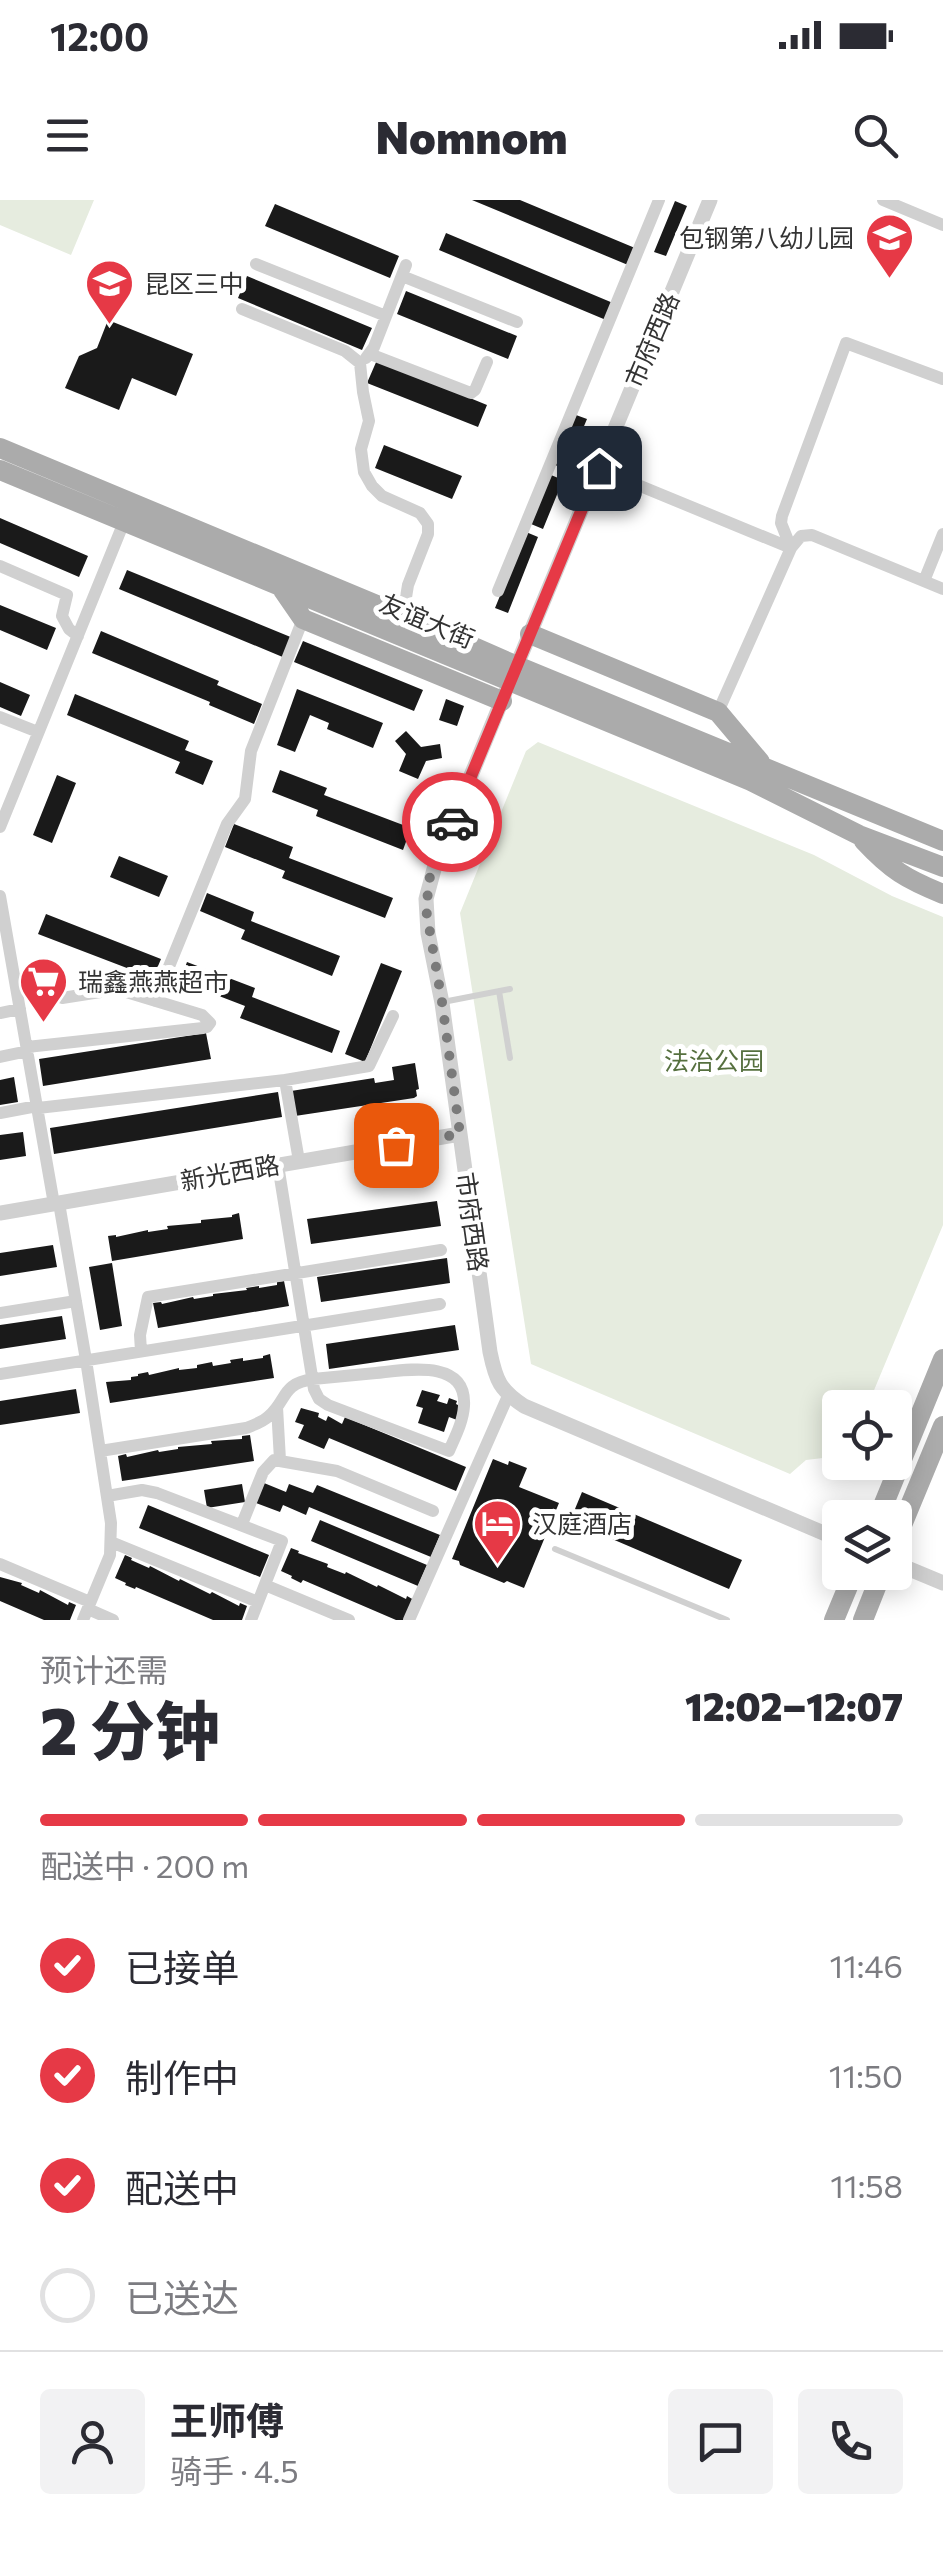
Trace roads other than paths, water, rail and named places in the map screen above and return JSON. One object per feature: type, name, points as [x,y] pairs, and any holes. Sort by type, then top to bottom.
[{"type":"main road","name":"友谊大街","points":[[0,448],[403,616],[510,683],[765,767],[943,840]]},
{"type":"main road","name":"友谊大街","points":[[0,470],[752,782],[859,835],[943,867]]},
{"type":"main road","points":[[282,588],[303,619],[510,683]]},
{"type":"main road","points":[[530,634],[718,712],[765,767]]},
{"type":"main road","points":[[859,835],[898,874],[943,894]]},
{"type":"main road","points":[[885,1500],[943,1359]]},
{"type":"main road","points":[[912,1501],[943,1426]]},
{"type":"main road","points":[[834,1620],[846,1590]]},
{"type":"main road","points":[[862,1620],[874,1590]]},
{"type":"street","points":[[498,591],[659,200]]},
{"type":"street","name":"市府西路","points":[[508,1396],[496,1379],[490,1352],[442,1002],[428,934],[427,888],[710,200]]},
{"type":"street","points":[[883,200],[943,226]]},
{"type":"street","points":[[256,264],[386,316]]},
{"type":"street","points":[[403,616],[408,585],[426,540],[428,524],[423,515],[382,496],[364,472],[361,450],[369,421],[362,392],[365,358],[404,271],[517,322]]},
{"type":"street","points":[[242,308],[346,351],[470,393],[487,362]]},
{"type":"street","points":[[791,548],[782,516],[846,343],[943,379]]},
{"type":"street","points":[[599,468],[791,548]]},
{"type":"street","points":[[0,827],[124,522]]},
{"type":"street","points":[[924,581],[943,534]]},
{"type":"street","points":[[718,712],[791,548],[801,536],[812,535],[943,589]]},
{"type":"street","points":[[0,566],[67,595],[62,616],[78,636]]},
{"type":"street","points":[[155,1001],[227,824],[245,799],[251,751],[303,619]]},
{"type":"street","points":[[0,717],[38,732]]},
{"type":"street","points":[[0,896],[3,932],[76,1301],[107,1496],[110,1555],[87,1610]]},
{"type":"street","points":[[0,1056],[209,1025],[202,1015],[113,990],[62,998]]},
{"type":"street","points":[[0,1013],[20,1009]]},
{"type":"street","points":[[0,1113],[285,1080],[369,1066],[393,1016]]},
{"type":"street","points":[[285,1080],[299,1162]]},
{"type":"street","name":"新光西路","points":[[0,1213],[460,1134]]},
{"type":"street","points":[[100,1451],[246,1428],[266,1419],[290,1387],[300,1381],[313,1379],[416,1370],[435,1370],[455,1379],[462,1388],[461,1422],[449,1452],[328,1405],[316,1395],[313,1379],[295,1272],[278,1165]]},
{"type":"street","points":[[141,1351],[140,1335],[148,1296],[441,1250]]},
{"type":"street","points":[[0,1313],[76,1301]]},
{"type":"street","points":[[0,1374],[440,1304]]},
{"type":"street","points":[[409,1620],[508,1396],[822,1532]]},
{"type":"street","points":[[277,1406],[280,1460]]},
{"type":"street","points":[[242,1524],[266,1467],[274,1460],[337,1471],[433,1511]]},
{"type":"street","points":[[107,1496],[150,1491],[282,1541],[250,1620]]},
{"type":"street","points":[[111,1542],[258,1602]]},
{"type":"street","points":[[0,1564],[113,1620]]},
{"type":"street","points":[[912,1570],[943,1583]]},
{"type":"street","points":[[265,1585],[349,1620]]},
{"type":"lane","points":[[442,1002],[510,989]]},
{"type":"lane","points":[[499,991],[510,1058]]},
{"type":"lane","points":[[555,1549],[727,1620]]},
{"type":"place","name":"包钢第八幼儿园","points":[[889,280]]},
{"type":"place","name":"昆区三中","points":[[109,326]]},
{"type":"place","name":"瑞鑫燕燕超市","points":[[43,1024]]},
{"type":"place","name":"汉庭酒店","points":[[497,1566]]},
{"type":"park label","name":"法治公园","points":[[714,1061]]}]
